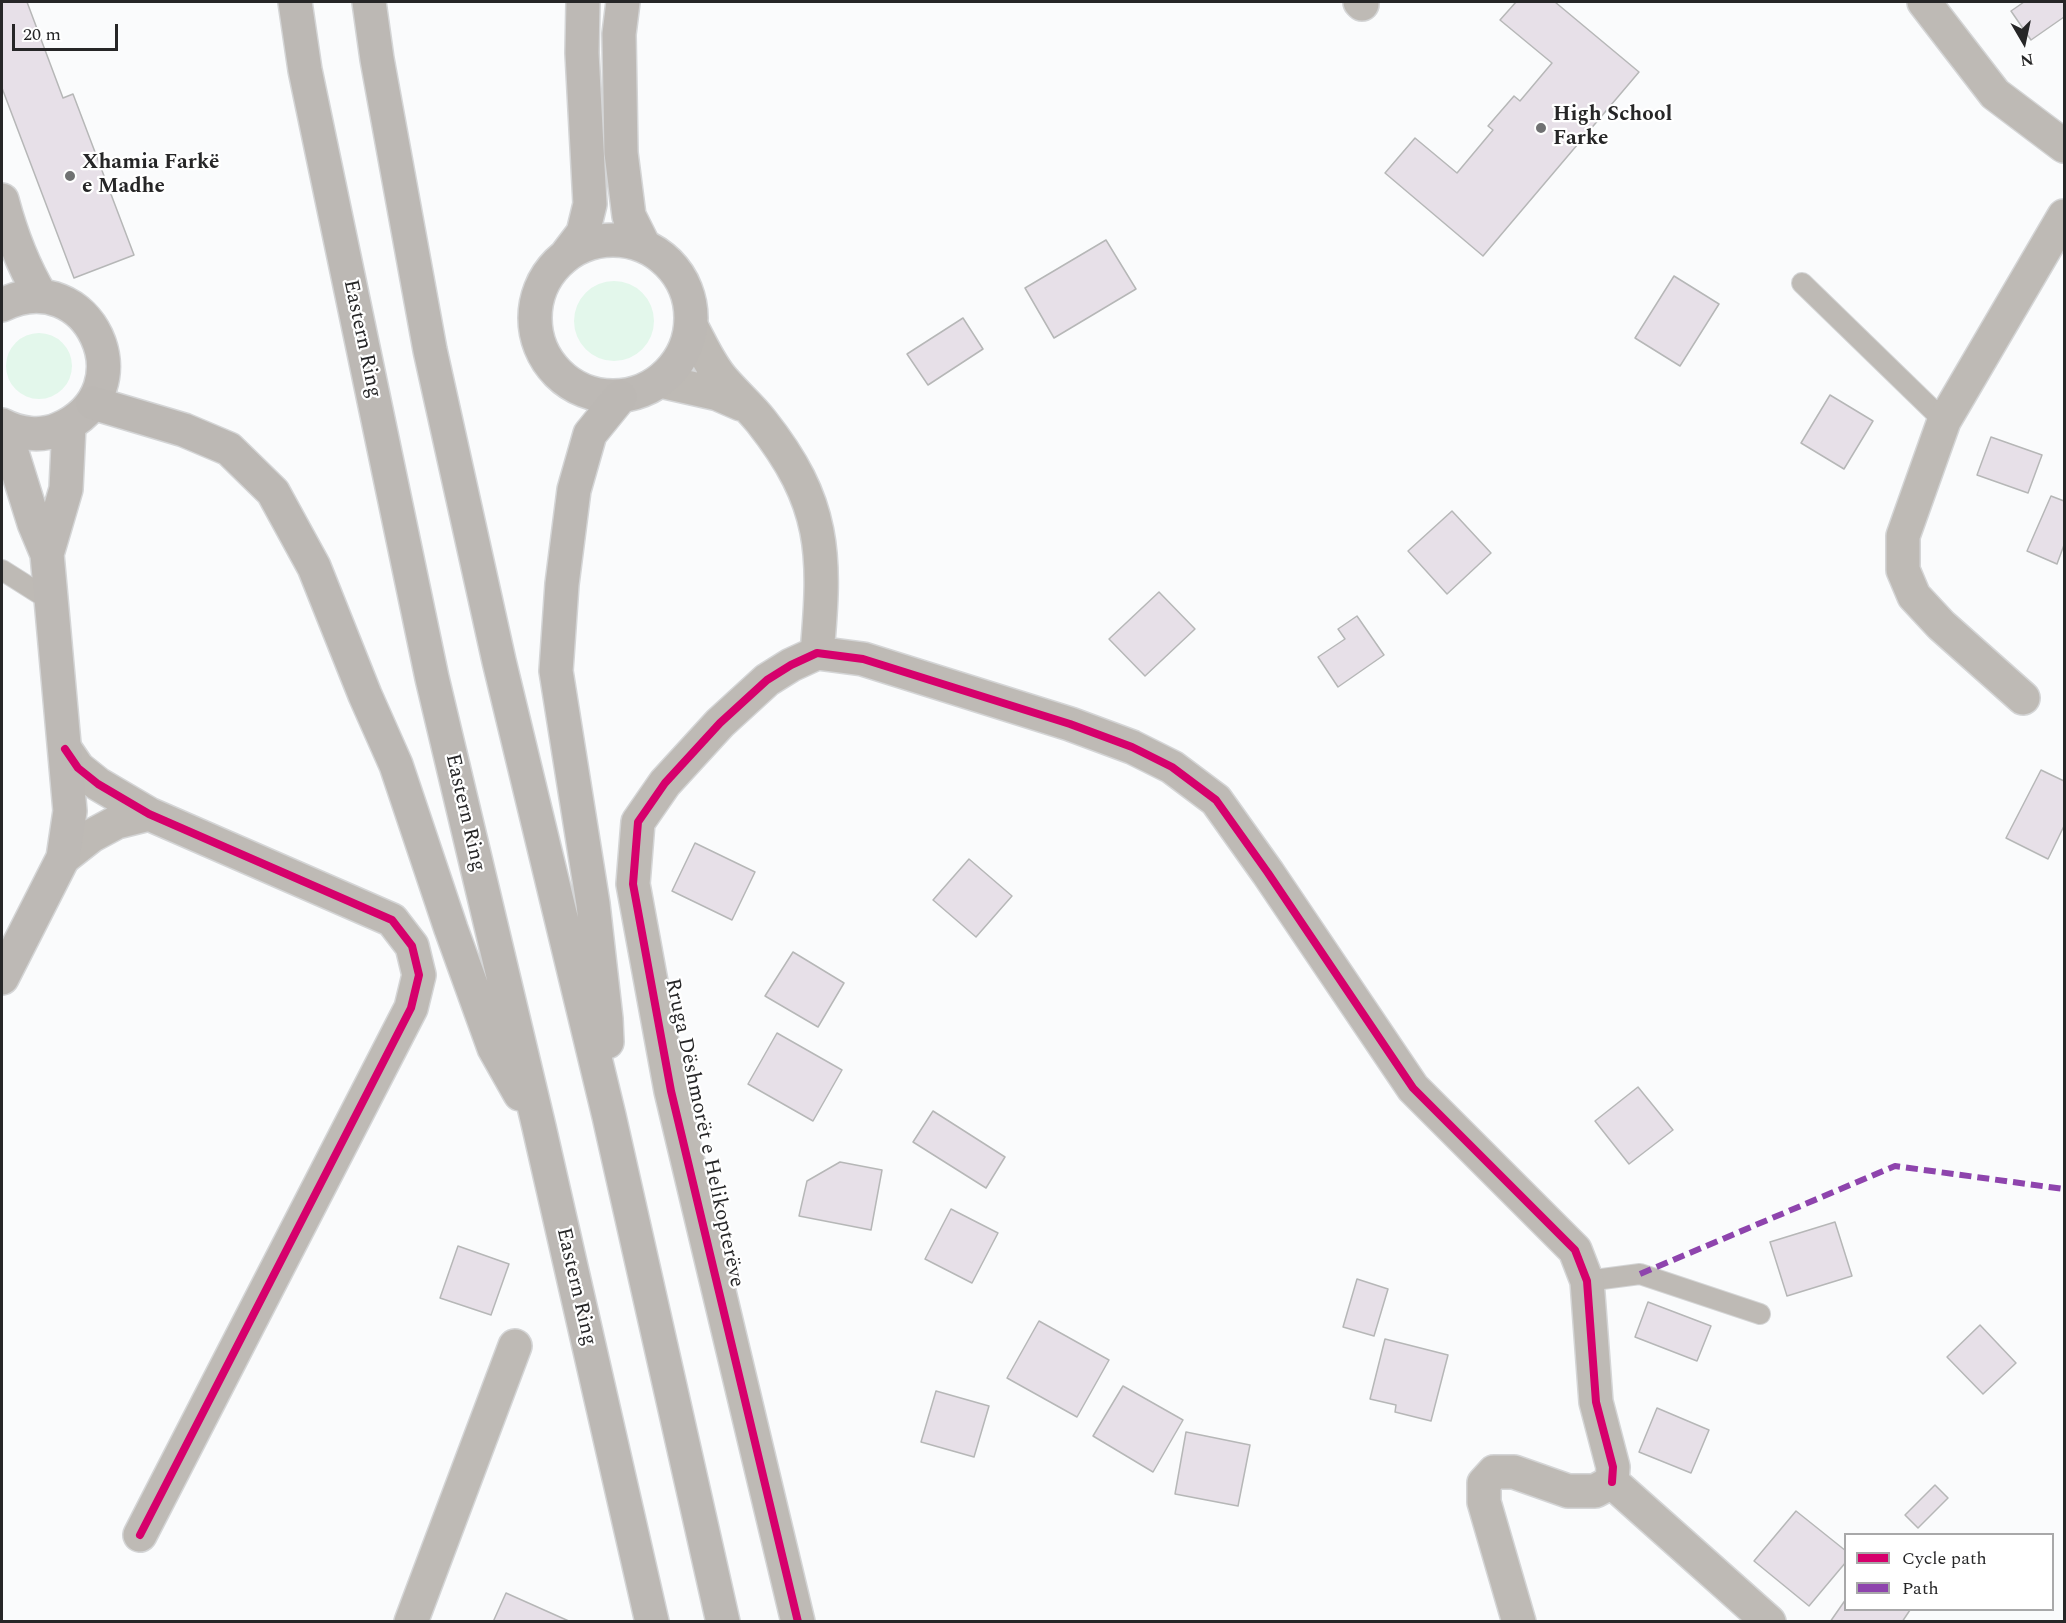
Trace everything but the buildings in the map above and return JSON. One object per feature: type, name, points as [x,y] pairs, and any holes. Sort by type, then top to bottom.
[{"type":"highway","name":"Eastern Ring","points":[[295,2],[305,70],[432,678],[539,1127],[652,1622]]},
{"type":"highway","points":[[369,2],[377,59],[430,350],[499,661],[609,1116],[723,1622]]},
{"type":"highway","points":[[609,1116],[606,1018],[600,961],[556,671],[562,584],[574,490],[590,434],[620,397]]},
{"type":"highway","points":[[93,404],[184,430],[229,449],[273,492],[314,567],[365,695],[396,765],[494,1048],[539,1127]]},
{"type":"main road","points":[[567,254],[583,233],[590,204],[582,53],[583,2]]},
{"type":"main road","points":[[623,2],[619,34],[621,153],[629,216],[644,246]]},
{"type":"main road","points":[[2,200],[27,273],[42,297]]},
{"type":"main road","points":[[605,240],[621,240],[644,246],[665,259],[685,285],[691,305],[691,326],[686,347],[675,366],[660,381],[641,392],[620,397],[598,395],[578,389],[560,376],[546,360],[537,339],[534,319],[536,300],[542,284],[551,269],[576,248],[605,240]]},
{"type":"main road","points":[[2,299],[42,297],[71,306],[84,316],[94,329],[100,343],[104,366],[93,404],[69,425],[37,434],[20,432],[3,426]]},
{"type":"main road","points":[[47,554],[66,489],[69,425]]},
{"type":"main road","points":[[2,978],[63,858],[70,811],[47,554],[34,523],[3,426]]},
{"type":"street","points":[[1924,2],[1995,94],[2064,146]]},
{"type":"street","points":[[2023,698],[1941,625],[1914,596],[1903,570],[1903,536],[1944,421],[2064,216]]},
{"type":"street","points":[[691,326],[722,380],[750,408],[780,447],[802,485],[814,514],[822,567],[817,653],[863,659],[1070,724],[1132,747],[1172,767],[1216,800],[1413,1088],[1575,1250],[1587,1281],[1596,1402],[1613,1467],[1612,1482]]},
{"type":"street","points":[[660,381],[718,394],[750,408]]},
{"type":"street","name":"Rruga Dëshmorët e Helikopterëve","points":[[798,1622],[670,1091],[633,884],[638,822],[665,783],[720,723],[767,680],[817,653]]},
{"type":"street","points":[[65,749],[78,768],[98,784],[149,814],[392,921],[412,945],[418,975],[411,1008],[140,1535]]},
{"type":"street","points":[[63,858],[92,836],[117,822],[149,814]]},
{"type":"street","points":[[411,1622],[515,1346]]},
{"type":"street","points":[[1519,1622],[1484,1502],[1484,1483],[1494,1472],[1514,1472],[1568,1491],[1595,1491],[1612,1482]]},
{"type":"street","points":[[1612,1482],[1769,1622]]},
{"type":"lane","points":[[1802,283],[1944,421]]},
{"type":"lane","points":[[2,570],[51,601]]},
{"type":"lane","points":[[1587,1281],[1640,1274],[1760,1314]]},
{"type":"green space","points":[[614,281],[629,284],[642,293],[651,306],[654,321],[651,336],[642,349],[629,358],[614,361],[599,358],[586,349],[577,336],[574,321],[577,306],[586,293],[599,284]]},
{"type":"green space","points":[[39,333],[52,336],[62,343],[69,353],[72,366],[69,379],[62,389],[52,396],[39,399],[26,396],[16,389],[9,379],[6,366],[9,353],[16,343],[26,336]]},
{"type":"marked path","points":[[1640,1274],[1895,1166],[2064,1189]]},
{"type":"cycle path","points":[[798,1622],[671,1091],[633,884],[638,822],[665,783],[720,723],[767,680],[817,653],[863,659],[1070,724],[1132,747],[1172,767],[1216,800],[1413,1088],[1575,1250],[1587,1281],[1596,1402],[1613,1467],[1612,1482]]},
{"type":"cycle path","points":[[65,749],[78,768],[98,784],[149,814],[392,920],[412,946],[419,975],[411,1008],[140,1535]]},
{"type":"place","name":"High School Farke","points":[[1541,128]]},
{"type":"place","name":"Xhamia Farkë e Madhe","points":[[70,176]]}]
